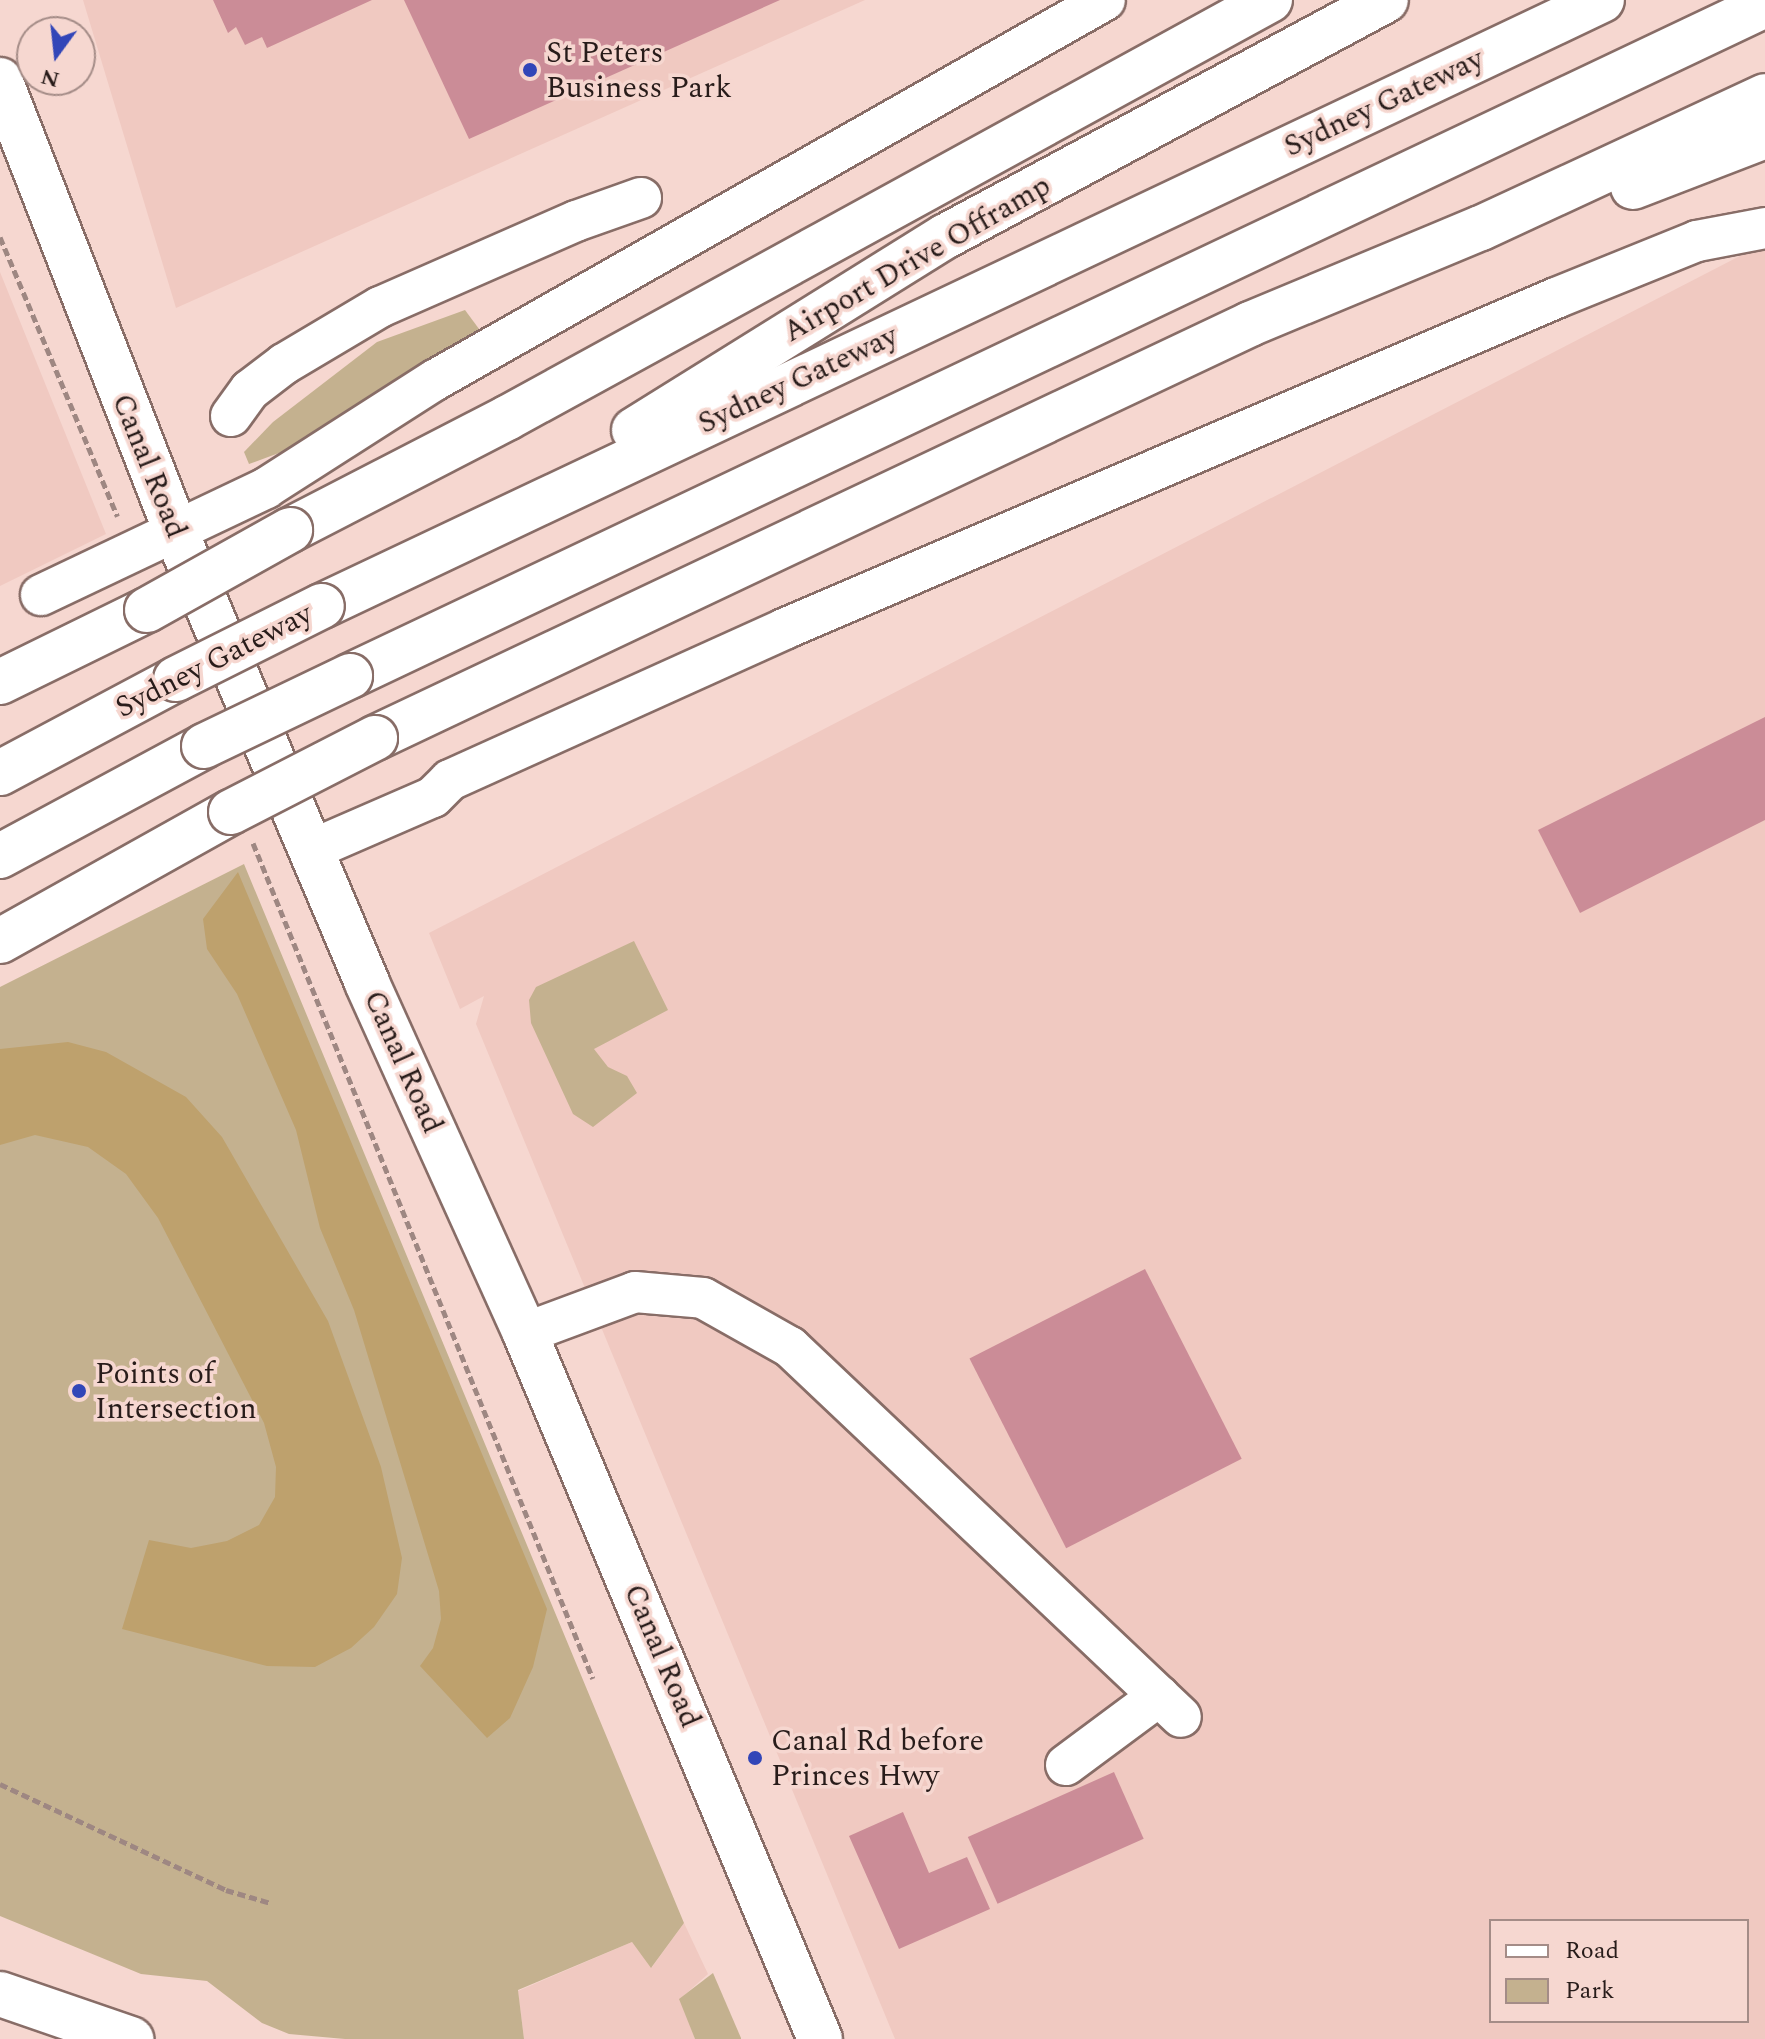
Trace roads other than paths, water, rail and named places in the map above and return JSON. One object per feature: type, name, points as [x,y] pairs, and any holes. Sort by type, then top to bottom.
[{"type":"main road","points":[[0,682],[147,610],[1270,0]]},
{"type":"main road","points":[[991,153],[1384,0]]},
{"type":"main road","name":"Airport Drive Offramp","points":[[459,540],[946,236],[1384,0]]},
{"type":"main road","name":"Sydney Gateway","points":[[0,773],[176,679],[322,606],[1602,0]]},
{"type":"main road","points":[[0,856],[204,746],[1500,128],[1765,5]]},
{"type":"main road","points":[[1500,128],[1765,26]]},
{"type":"main road","name":"Canal Road","points":[[0,80],[175,530],[311,850],[525,1333],[820,2039]]},
{"type":"main road","points":[[0,941],[241,824],[375,738],[1250,324],[1481,228],[1765,96]]},
{"type":"main road","points":[[1250,324],[1511,233],[1765,136]]},
{"type":"main road","points":[[0,1994],[131,2039]]},
{"type":"lane","points":[[41,595],[266,488],[435,380],[1105,0]]},
{"type":"lane","points":[[231,416],[250,390],[284,364],[380,307],[576,221],[641,198]]},
{"type":"lane","points":[[311,850],[433,797],[450,780],[784,629],[1556,298],[1697,241],[1765,228]]},
{"type":"lane","points":[[525,1333],[635,1292],[703,1298],[790,1347],[1170,1706],[1066,1765]]},
{"type":"place","name":"St Peters Business Park","points":[[530,70]]},
{"type":"place","name":"Points of Intersection","points":[[79,1391]]},
{"type":"place","name":"Canal Rd before Princes Hwy","points":[[755,1758]]}]
